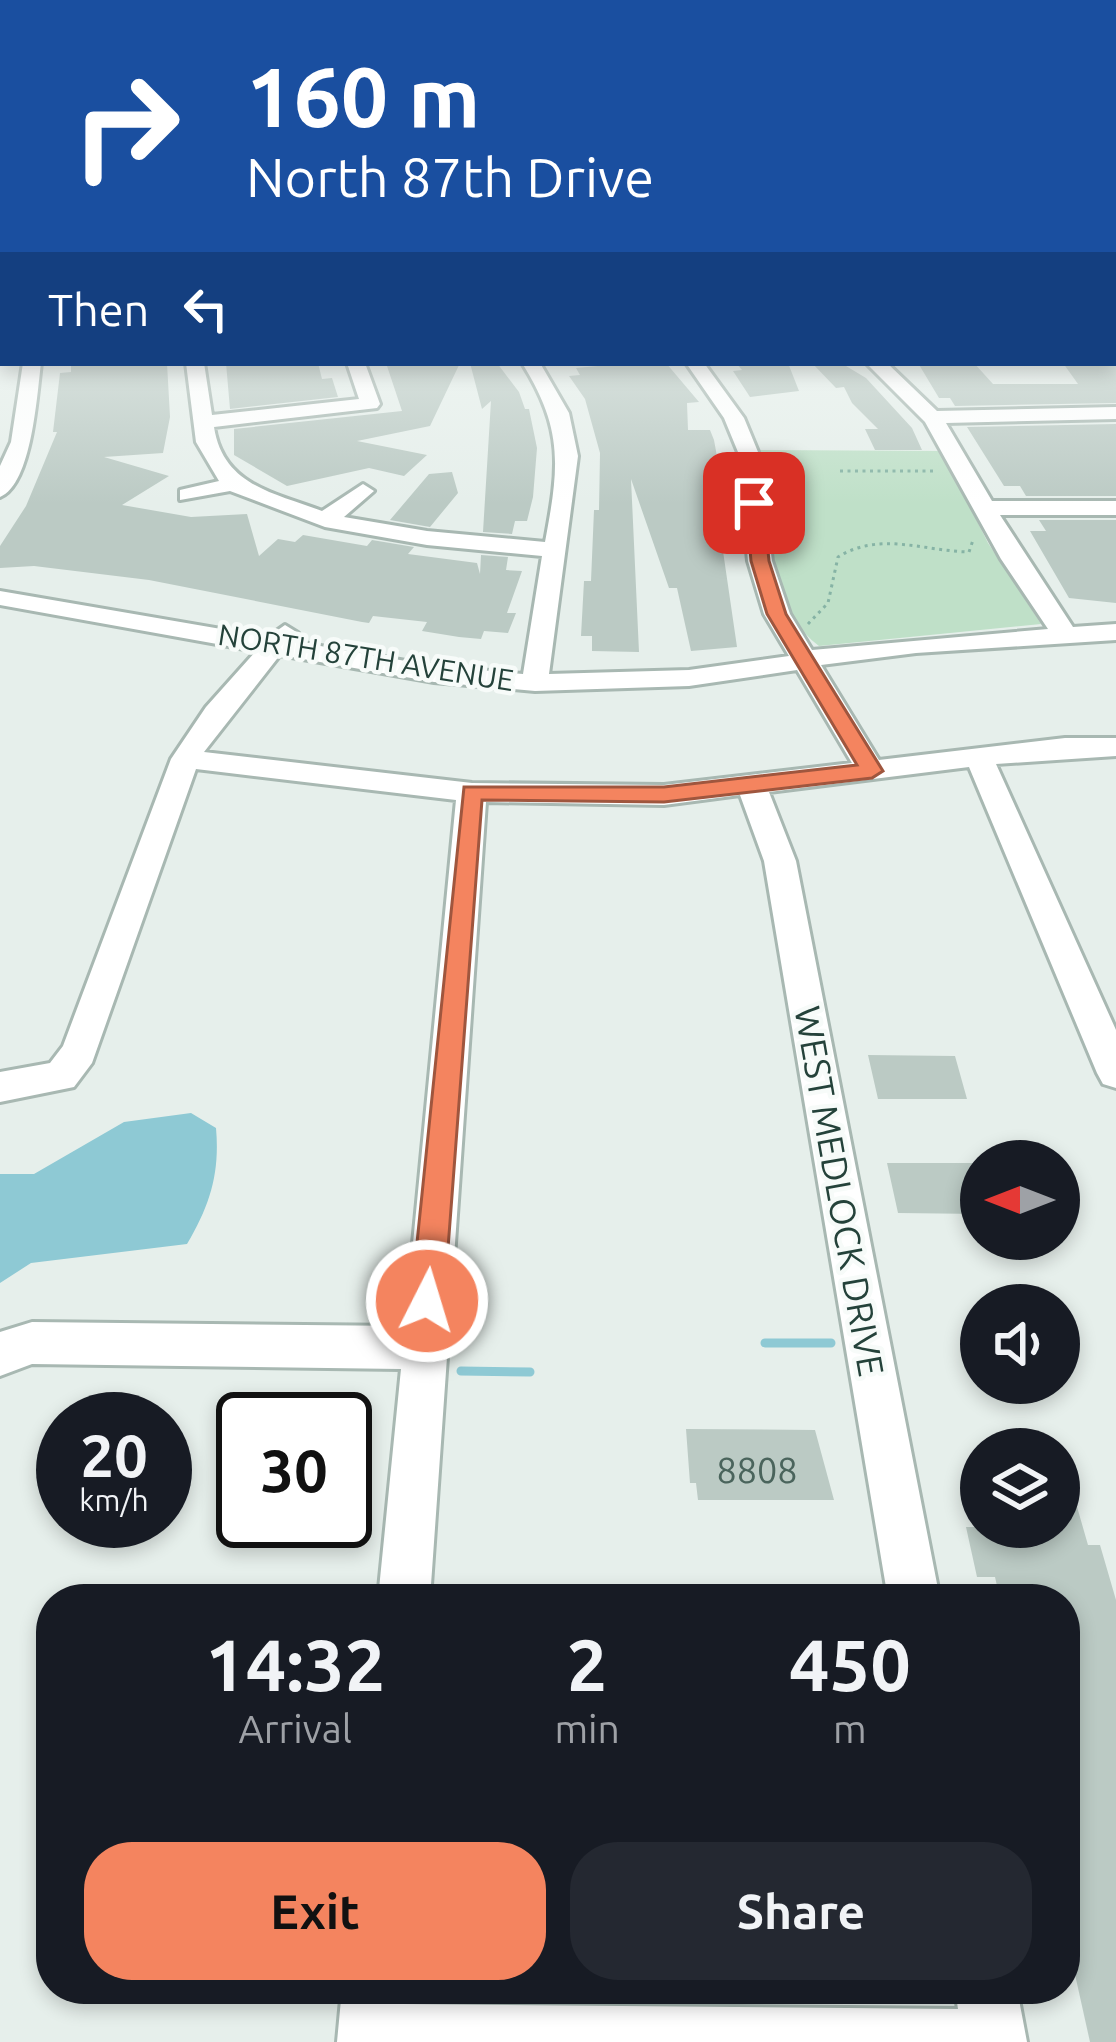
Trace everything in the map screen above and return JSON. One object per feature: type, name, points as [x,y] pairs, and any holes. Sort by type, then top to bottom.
[{"type":"street","points":[[1,486],[21,442],[32,366]]},
{"type":"street","points":[[195,366],[206,442],[232,484]]},
{"type":"street","points":[[204,422],[370,404],[357,366]]},
{"type":"street","points":[[532,366],[553,394],[566,428],[570,467],[536,674]]},
{"type":"street","points":[[697,366],[734,418],[748,452],[760,561],[785,628],[872,771]]},
{"type":"street","points":[[880,366],[901,380],[935,417],[989,515],[1064,633]]},
{"type":"street","points":[[935,417],[1116,413]]},
{"type":"street","points":[[188,495],[232,484],[325,520],[427,538],[555,550]]},
{"type":"street","points":[[325,520],[363,491]]},
{"type":"street","points":[[989,515],[1116,508]]},
{"type":"street","name":"NORTH 87TH AVENUE","points":[[0,582],[93,594],[434,674],[689,678],[776,669],[804,659],[1116,632]]},
{"type":"street","name":"NORTH 87TH AVENUE","points":[[0,598],[281,638]]},
{"type":"street","points":[[0,1087],[61,1076],[79,1053],[185,759],[216,713],[281,638]]},
{"type":"street","points":[[185,759],[472,792],[664,795],[1065,747],[1116,747]]},
{"type":"street","points":[[978,757],[1002,802],[1116,1073]]},
{"type":"street","name":"WEST MEDLOCK DRIVE","points":[[752,786],[780,861],[911,1584]]},
{"type":"street","points":[[405,1584],[472,792]]},
{"type":"street","points":[[0,1354],[32,1343],[423,1348]]},
{"type":"street","points":[[371,2022],[995,2042],[989,2004]]},
{"type":"path","points":[[840,471],[965,469]]},
{"type":"path","points":[[785,628],[821,616],[836,586],[838,557],[853,546],[892,542],[927,551],[969,552],[971,522],[989,515]]},
{"type":"green space","points":[[760,450],[942,451],[988,543],[1041,624],[819,646],[800,628],[779,581]]},
{"type":"water","points":[[191,1113],[216,1128],[216,1160],[207,1202],[187,1244],[31,1263],[0,1283],[0,1174],[34,1174],[124,1122]]},
{"type":"building","points":[[71,366],[167,366],[170,417],[163,453],[104,457],[169,476],[122,505],[191,517],[247,514],[259,556],[278,539],[295,542],[303,535],[367,546],[372,540],[414,547],[408,554],[477,563],[480,574],[481,555],[508,557],[506,570],[522,571],[507,613],[516,613],[508,633],[484,631],[481,639],[459,637],[422,631],[427,622],[373,616],[369,623],[362,622],[149,580],[34,566],[0,568],[0,546],[26,506],[57,432],[53,432],[60,373],[71,372]]},
{"type":"building","points":[[226,366],[319,366],[322,379],[332,378],[338,397],[230,409]]},
{"type":"building","points":[[387,366],[459,366],[430,426],[357,441],[427,455],[404,476],[369,468],[287,486],[234,455],[234,429],[402,411]]},
{"type":"building","points":[[471,366],[499,366],[529,409],[537,448],[527,521],[515,521],[512,534],[483,532],[491,401],[482,409]]},
{"type":"building","points":[[669,366],[699,402],[687,403],[688,430],[710,430],[714,440],[722,484],[722,510],[717,510],[737,647],[691,651],[677,588],[669,588],[631,479],[639,652],[592,651],[592,636],[581,636],[584,581],[591,581],[594,510],[599,510],[600,453],[585,399],[569,376],[580,375],[576,368]]},
{"type":"building","points":[[739,366],[789,366],[799,391],[750,397],[733,371],[742,370]]},
{"type":"building","points":[[815,366],[846,366],[866,378],[912,428],[922,450],[875,450],[865,429],[878,429],[852,403],[844,387],[836,388]]},
{"type":"building","points":[[920,366],[977,366],[993,384],[1078,384],[1065,366],[1116,366],[1116,403],[955,406],[950,398],[939,398]]},
{"type":"building","points":[[1116,424],[1116,496],[1026,496],[1020,486],[1004,486],[967,427]]},
{"type":"building","points":[[452,472],[458,493],[430,527],[390,520],[429,474]]},
{"type":"building","points":[[1039,520],[1116,520],[1116,603],[1069,598],[1030,531],[1046,531]]},
{"type":"building","points":[[868,1055],[955,1056],[967,1099],[878,1099]]},
{"type":"building","points":[[887,1163],[960,1163],[960,1214],[898,1213]]},
{"type":"building","points":[[686,1429],[815,1430],[834,1500],[698,1500],[696,1483],[690,1483]]},
{"type":"building","points":[[1080,1517],[1088,1545],[1100,1545],[1116,1600],[1116,2042],[1090,2042],[1080,1997],[1080,1584],[997,1584],[995,1577],[977,1577],[971,1548],[1080,1548]]},
{"type":"waterway","points":[[765,1343],[831,1343]]},
{"type":"waterway","points":[[461,1371],[530,1372]]},
{"type":"route","points":[[427,1301],[472,792],[664,795],[872,771],[777,614],[760,561],[754,503]]}]
